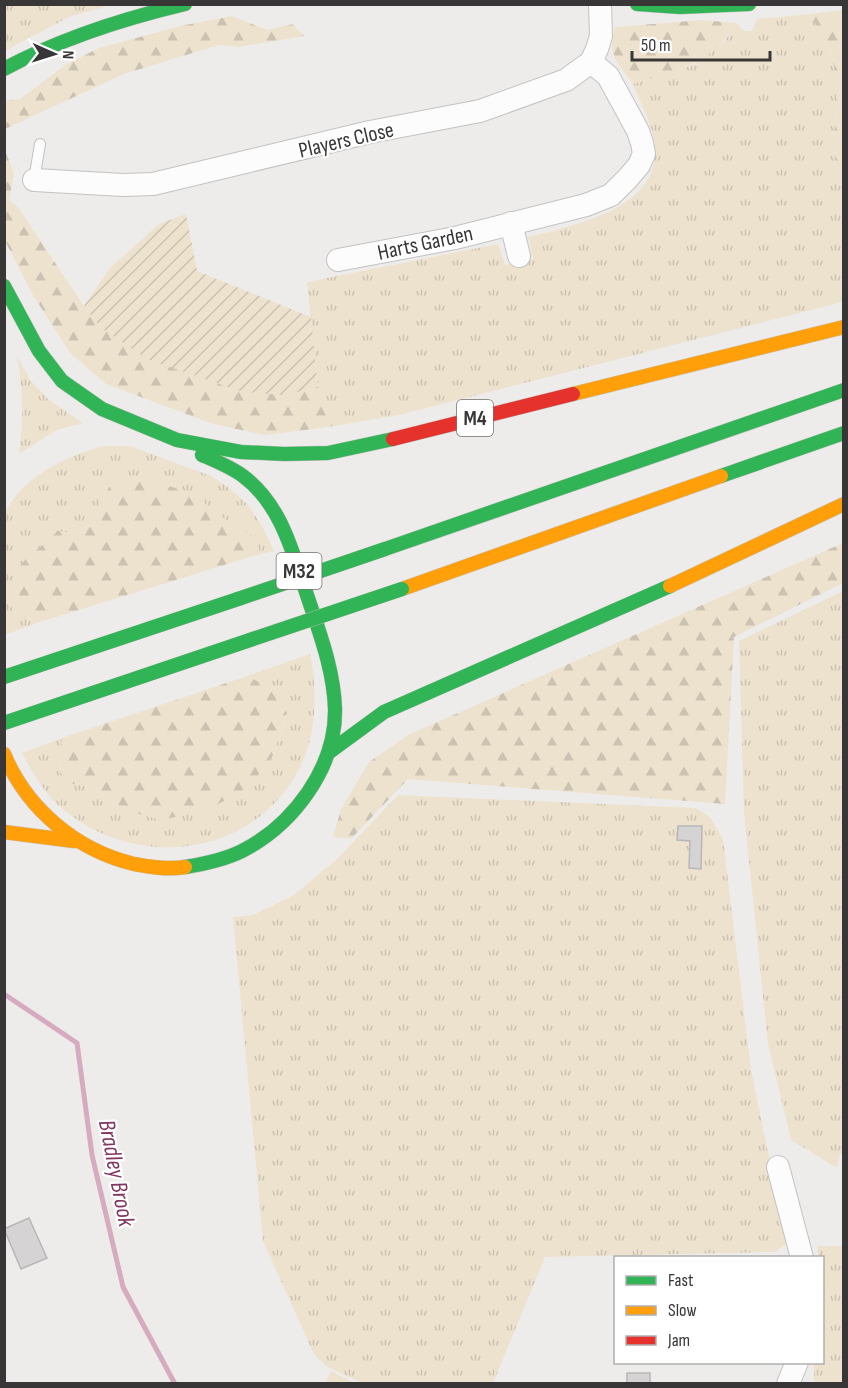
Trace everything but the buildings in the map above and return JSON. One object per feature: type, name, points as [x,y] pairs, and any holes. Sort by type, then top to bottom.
[{"type":"main road","points":[[4,69],[72,36],[132,16],[184,4]]},
{"type":"main road","points":[[638,4],[680,7],[749,4]]},
{"type":"main road","name":"M32","points":[[4,286],[39,351],[62,381],[102,409],[177,440],[232,469],[252,483],[264,496],[283,527],[328,659],[333,683],[334,728],[328,753],[318,776],[303,799],[276,829],[232,856],[195,866],[148,867],[110,859],[74,841],[42,814],[25,794],[4,754]]},
{"type":"main road","name":"M4","points":[[177,440],[241,452],[328,453],[843,325]]},
{"type":"main road","points":[[4,677],[385,549],[843,390]]},
{"type":"main road","points":[[4,723],[402,589],[843,433]]},
{"type":"main road","points":[[328,753],[384,711],[677,583],[843,504]]},
{"type":"main road","points":[[4,832],[74,841]]},
{"type":"street","points":[[591,62],[601,36],[600,4]]},
{"type":"street","name":"Players Close","points":[[34,180],[123,185],[153,183],[370,132],[480,111],[566,80],[591,62]]},
{"type":"street","name":"Harts Garden","points":[[338,260],[455,238],[599,201],[611,195],[639,165],[644,154],[638,131],[608,76],[591,62]]},
{"type":"street","points":[[511,223],[519,256]]},
{"type":"street","points":[[778,1167],[802,1256]]},
{"type":"street","points":[[788,1383],[796,1364]]},
{"type":"lane","points":[[34,180],[40,144]]},
{"type":"green space","points":[[4,5],[111,5],[69,17],[5,51]]},
{"type":"green space","points":[[844,10],[843,180],[836,172],[834,138],[837,92],[834,66],[827,42],[809,14]]},
{"type":"green space","points":[[809,14],[826,40],[834,66],[837,92],[834,138],[836,172],[843,180],[843,302],[399,415],[329,427],[318,388],[307,282],[498,244],[505,265],[533,259],[528,237],[568,227],[611,210],[630,199],[644,185],[653,167],[655,145],[649,122],[633,84],[693,65],[725,41],[736,23],[745,31],[752,31],[757,19]]},
{"type":"green space","points":[[232,16],[267,30],[293,24],[304,36],[239,47],[219,45],[124,74],[5,129],[5,101],[20,99],[67,64],[99,48],[180,26]]},
{"type":"green space","points":[[702,20],[736,23],[715,49],[704,58],[679,70],[633,84],[615,58],[612,45],[615,27]]},
{"type":"green space","points":[[4,148],[14,173],[9,200],[18,207],[101,328],[282,395],[318,388],[329,427],[265,435],[213,424],[106,384],[71,354],[34,297],[5,241]]},
{"type":"green space","points":[[186,214],[197,271],[311,317],[318,388],[282,395],[243,392],[149,360],[101,328],[84,306],[110,268],[159,224]]},
{"type":"green space","points":[[17,356],[31,381],[48,399],[83,423],[57,430],[19,454],[22,405]]},
{"type":"green space","points":[[103,446],[130,446],[211,476],[247,504],[261,524],[274,551],[257,555],[257,540],[221,517],[191,493],[110,485],[94,517],[13,612],[37,623],[5,635],[4,514],[22,489],[46,470],[73,456]]},
{"type":"green space","points":[[141,477],[191,493],[221,517],[258,540],[257,555],[37,623],[13,612],[7,593],[21,564],[58,531],[80,534],[94,517],[110,485]]},
{"type":"green space","points":[[843,543],[843,583],[734,637],[725,804],[408,779],[351,839],[333,837],[341,809],[369,762],[408,735]]},
{"type":"green space","points":[[843,591],[844,1153],[840,1154],[837,1168],[791,1140],[768,1044],[744,813],[739,641]]},
{"type":"green space","points":[[310,654],[315,700],[312,730],[304,759],[276,802],[249,824],[219,839],[186,846],[152,847],[119,840],[87,826],[58,805],[38,780],[22,753],[62,738],[59,769],[73,784],[95,788],[126,810],[247,788],[271,760],[287,714],[269,687],[247,676]]},
{"type":"green space","points":[[247,676],[269,687],[287,713],[271,760],[247,788],[206,811],[160,820],[126,810],[95,788],[73,784],[62,779],[59,769],[62,738]]},
{"type":"green space","points":[[398,795],[696,808],[710,817],[723,839],[751,1070],[787,1244],[775,1252],[545,1257],[493,1383],[362,1383],[326,1366],[314,1354],[263,1241],[233,917],[253,915],[294,895],[338,858]]},
{"type":"green space","points":[[818,1246],[843,1246],[843,1383],[814,1383],[814,1364],[824,1364],[824,1256],[818,1256]]},
{"type":"green space","points":[[331,1371],[354,1383],[325,1383]]},
{"type":"waterway","name":"Bradley Brook","points":[[4,994],[77,1043],[92,1155],[123,1287],[175,1384]]},
{"type":"traffic: fast","points":[[4,69],[93,30],[185,4]]},
{"type":"traffic: fast","points":[[637,4],[680,7],[749,4]]},
{"type":"traffic: fast","points":[[4,286],[39,351],[62,381],[102,409],[177,440],[241,452],[284,454],[328,453],[393,439]]},
{"type":"traffic: fast","points":[[385,549],[844,390]]},
{"type":"traffic: fast","points":[[721,476],[844,433]]},
{"type":"traffic: fast","points":[[185,867],[214,861],[242,851],[261,840],[294,810],[308,792],[328,752],[335,709],[332,681],[322,639],[291,548],[277,516],[268,501],[243,476],[202,455]]},
{"type":"traffic: fast","points":[[238,599],[385,549]]},
{"type":"traffic: fast","points":[[328,753],[384,712],[670,586]]},
{"type":"traffic: fast","points":[[250,640],[402,589]]},
{"type":"traffic: fast","points":[[4,677],[238,599]]},
{"type":"traffic: fast","points":[[4,723],[250,640]]},
{"type":"traffic: slow","points":[[573,394],[844,327]]},
{"type":"traffic: slow","points":[[402,589],[721,476]]},
{"type":"traffic: slow","points":[[670,586],[844,504]]},
{"type":"traffic: slow","points":[[4,754],[26,792],[40,809],[73,838],[113,858],[134,864],[166,868],[185,867]]},
{"type":"traffic: slow","points":[[4,832],[74,841]]},
{"type":"traffic: jam","points":[[393,439],[573,394]]}]
